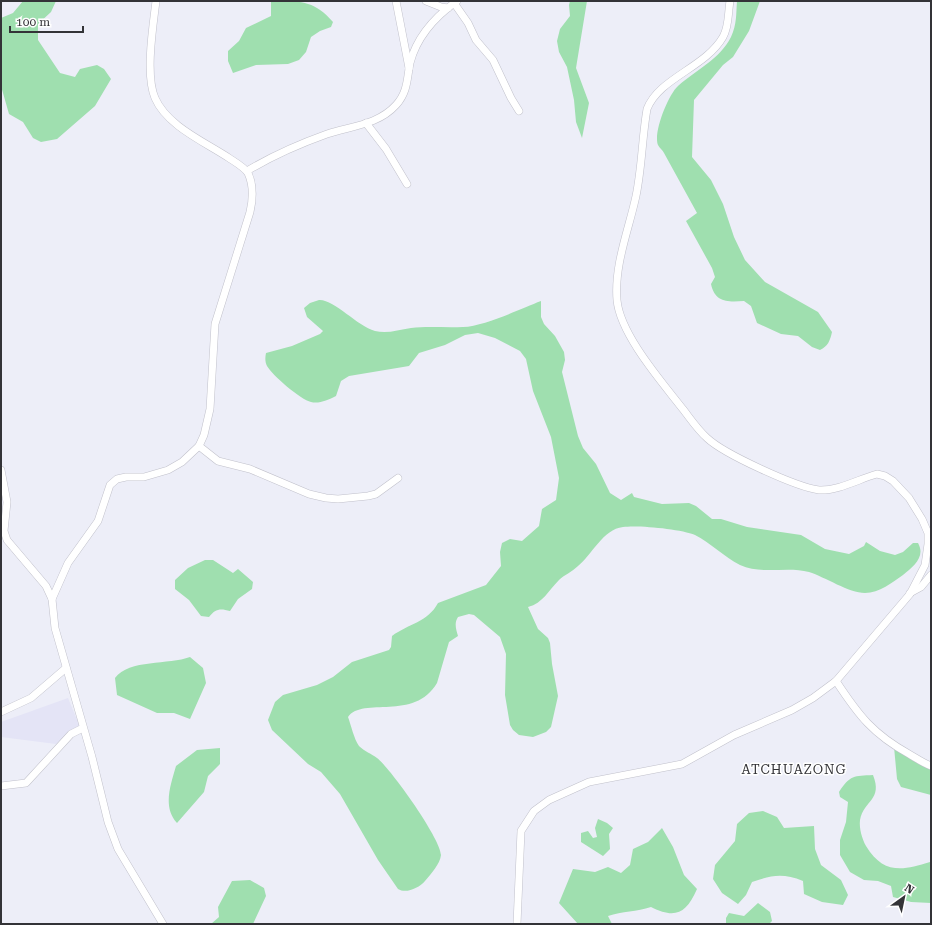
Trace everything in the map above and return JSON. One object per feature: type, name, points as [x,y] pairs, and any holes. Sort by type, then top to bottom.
[{"type":"street","points":[[52,599],[68,563],[98,522],[110,485],[117,479],[126,477],[144,477],[168,470],[182,462],[199,446],[204,435],[210,409],[215,324],[253,198],[252,185],[247,171],[215,148],[188,133],[163,110],[155,99],[150,70],[156,1]]},
{"type":"street","points":[[396,1],[409,70]]},
{"type":"street","points":[[426,1],[441,8],[451,4]]},
{"type":"street","points":[[518,924],[521,831],[534,811],[550,800],[589,782],[682,764],[734,735],[797,707],[836,681],[910,594],[925,565],[928,533],[916,508],[901,488],[885,476],[877,474],[831,489],[807,487],[794,483],[723,450],[708,439],[694,424],[659,379],[627,330],[620,314],[617,301],[619,269],[636,195],[647,109],[651,98],[660,89],[705,57],[715,48],[723,37],[727,25],[730,1]]},
{"type":"street","points":[[247,171],[302,143],[327,134],[377,120],[396,105],[406,90],[409,70],[415,49],[420,39],[428,27],[451,4]]},
{"type":"street","points":[[451,4],[468,23],[476,40],[493,60],[511,98],[519,111]]},
{"type":"street","points":[[366,123],[386,149],[407,184]]},
{"type":"street","points":[[199,446],[218,461],[250,469],[309,494],[326,498],[338,499],[376,494],[398,478]]},
{"type":"street","points":[[1,470],[7,502],[4,531],[7,540],[46,586],[52,599],[55,628],[113,836],[122,855],[163,924]]},
{"type":"street","points":[[910,594],[922,587],[931,575]]},
{"type":"street","points":[[1,712],[31,698],[66,668]]},
{"type":"street","points":[[836,681],[861,718],[876,733],[901,750],[931,766]]},
{"type":"street","points":[[1,786],[26,783],[71,734],[83,728]]},
{"type":"shaded area","points":[[68,698],[80,727],[70,732],[56,744],[1,737],[1,722]]},
{"type":"green space","points":[[23,1],[56,1],[51,12],[38,24],[38,40],[60,73],[75,77],[80,69],[97,65],[104,69],[111,79],[95,106],[57,139],[41,142],[33,138],[23,122],[9,114],[1,86],[1,18],[13,13]]},
{"type":"green space","points":[[271,1],[306,3],[319,9],[333,22],[331,27],[320,31],[311,37],[306,52],[299,60],[288,64],[256,65],[233,73],[228,61],[228,51],[239,41],[246,28],[271,16]]},
{"type":"green space","points":[[570,1],[587,1],[576,68],[589,103],[582,138],[576,122],[574,100],[567,67],[559,52],[557,41],[560,29],[570,16]]},
{"type":"green space","points":[[737,1],[760,1],[749,31],[733,57],[723,65],[694,100],[692,157],[711,180],[723,204],[734,237],[745,260],[765,282],[818,312],[832,332],[828,343],[820,350],[812,347],[798,336],[781,334],[757,323],[751,306],[744,301],[723,300],[716,295],[711,284],[715,277],[712,268],[686,221],[697,213],[658,145],[657,139],[659,123],[670,97],[678,86],[714,58],[726,45],[734,28]]},
{"type":"green space","points":[[319,300],[325,301],[339,308],[368,328],[375,331],[384,332],[417,327],[472,326],[482,324],[541,301],[541,317],[544,324],[555,336],[564,352],[565,360],[562,372],[578,436],[583,448],[596,464],[610,493],[621,500],[632,493],[634,497],[662,504],[689,503],[696,506],[712,519],[721,519],[747,527],[801,535],[825,549],[849,554],[864,546],[866,542],[880,551],[895,555],[903,552],[913,543],[918,543],[920,548],[919,557],[911,569],[890,584],[870,593],[865,593],[852,590],[815,574],[801,570],[766,570],[748,568],[734,562],[701,538],[689,533],[649,527],[623,527],[616,529],[604,537],[576,568],[559,580],[542,600],[528,607],[538,629],[548,638],[550,643],[558,696],[551,727],[546,732],[533,737],[519,735],[510,725],[505,695],[506,654],[500,637],[474,615],[469,614],[458,617],[456,628],[458,636],[449,642],[437,683],[427,695],[416,702],[403,705],[365,708],[355,711],[348,717],[359,746],[377,758],[393,776],[424,820],[439,847],[441,855],[439,862],[425,881],[412,890],[405,891],[398,889],[378,860],[340,794],[321,772],[308,764],[272,730],[268,720],[275,702],[283,695],[317,685],[333,677],[352,662],[389,650],[391,647],[392,636],[423,619],[438,603],[486,585],[501,566],[500,552],[502,543],[510,539],[522,541],[539,526],[542,509],[556,500],[559,478],[551,437],[533,391],[526,359],[520,351],[495,338],[478,333],[465,335],[445,345],[419,353],[409,366],[349,376],[341,381],[336,396],[324,401],[311,402],[287,387],[267,366],[265,360],[266,353],[292,346],[320,334],[323,331],[307,317],[304,308],[310,303]]},
{"type":"green space","points":[[205,560],[213,560],[233,573],[238,569],[253,582],[252,589],[238,599],[230,611],[218,610],[213,612],[209,617],[201,616],[189,600],[175,589],[175,580],[188,568]]},
{"type":"green space","points":[[190,657],[203,668],[206,683],[190,719],[174,713],[157,713],[117,695],[115,678],[121,672],[139,665]]},
{"type":"green space","points":[[894,747],[931,766],[931,795],[901,787],[897,779]]},
{"type":"green space","points":[[220,748],[220,764],[208,776],[204,792],[177,823],[172,817],[169,803],[170,788],[176,766],[197,750]]},
{"type":"green space","points":[[873,775],[876,790],[872,799],[862,813],[860,820],[860,830],[866,846],[879,862],[894,868],[911,867],[930,862],[931,903],[911,902],[893,897],[891,886],[878,881],[864,880],[850,872],[840,855],[840,840],[846,822],[848,802],[840,797],[839,792],[850,779],[857,776]]},
{"type":"green space","points":[[763,811],[777,817],[784,828],[814,826],[815,849],[821,865],[841,880],[848,895],[843,905],[822,902],[804,894],[803,881],[796,878],[783,876],[772,876],[752,882],[746,895],[738,904],[722,893],[713,879],[715,865],[735,841],[737,824],[749,813]]},
{"type":"green space","points":[[598,819],[607,823],[613,828],[609,834],[610,849],[603,856],[581,842],[581,833],[588,831],[593,838],[597,837],[595,828]]},
{"type":"green space","points":[[662,828],[673,847],[684,875],[697,889],[689,904],[679,912],[667,913],[651,907],[608,916],[612,924],[578,924],[559,903],[573,869],[595,872],[608,867],[621,873],[630,865],[633,849],[648,842]]},
{"type":"green space","points":[[250,880],[264,888],[266,896],[253,924],[211,924],[219,917],[218,907],[232,881]]},
{"type":"green space","points":[[758,903],[770,912],[772,921],[769,924],[726,924],[726,918],[729,913],[744,916]]},
{"type":"district","name":"ATCHUAZONG","points":[[794,769]]}]
